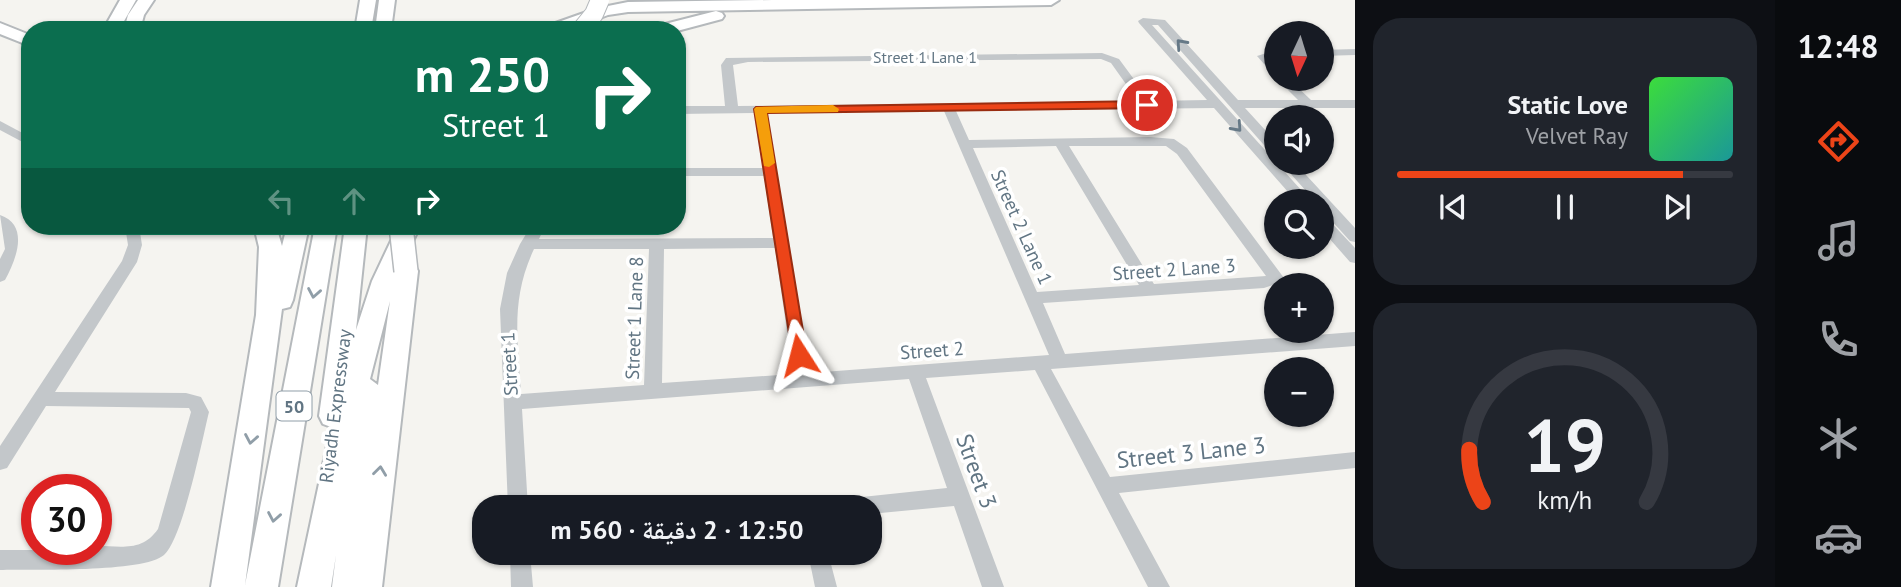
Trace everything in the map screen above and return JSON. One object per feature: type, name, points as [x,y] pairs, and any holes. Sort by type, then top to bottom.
[{"type":"highway","points":[[129,15],[146,0]]},
{"type":"highway","points":[[364,21],[368,0]]},
{"type":"highway","points":[[588,21],[600,0]]},
{"type":"highway","points":[[606,21],[617,0]]},
{"type":"highway","points":[[573,21],[628,7],[1051,0]]},
{"type":"highway","points":[[686,23],[763,10],[957,2]]},
{"type":"highway","points":[[0,27],[21,37]]},
{"type":"highway","points":[[228,587],[268,317],[271,262],[266,235]]},
{"type":"highway","points":[[257,404],[296,235]]},
{"type":"highway","name":"Riyadh Expressway","points":[[261,587],[324,235]]},
{"type":"highway","name":"Riyadh Expressway","points":[[314,587],[355,235]]},
{"type":"highway","points":[[365,587],[406,271],[402,235]]},
{"type":"highway","points":[[314,587],[334,468],[373,312],[391,257],[404,235]]},
{"type":"highway","points":[[349,587],[373,312]]},
{"type":"street","points":[[1264,136],[1161,22],[1143,21],[1293,189]]},
{"type":"street","points":[[1334,53],[1355,52]]},
{"type":"street","name":"Street 1 Lane 1","points":[[732,110],[727,65],[730,60],[761,59],[1102,56],[1115,61],[1147,105]]},
{"type":"street","points":[[1295,91],[1308,104]]},
{"type":"street","points":[[686,110],[1216,104]]},
{"type":"street","points":[[1236,104],[1355,104]]},
{"type":"street","name":"Street 2 Lane 1","points":[[949,108],[1060,361]]},
{"type":"street","points":[[760,109],[803,380]]},
{"type":"street","points":[[0,125],[21,137]]},
{"type":"street","name":"Street 2 Lane 3","points":[[965,144],[1160,141],[1174,145],[1182,151],[1276,278],[1264,282],[1032,298]]},
{"type":"street","points":[[1060,142],[1150,290]]},
{"type":"street","points":[[686,172],[770,172]]},
{"type":"street","points":[[1299,175],[1355,237]]},
{"type":"street","points":[[0,220],[9,228],[12,248],[0,276]]},
{"type":"street","points":[[1334,234],[1355,257]]},
{"type":"street","points":[[0,462],[129,262],[135,245],[133,235]]},
{"type":"street","name":"Street 1","points":[[517,495],[508,309],[515,273],[532,235]]},
{"type":"street","points":[[527,244],[781,243]]},
{"type":"street","name":"Street 1 Lane 8","points":[[653,392],[657,245]]},
{"type":"street","name":"Street 2","points":[[512,402],[1040,362],[1352,342]]},
{"type":"street","points":[[1040,362],[1105,486]]},
{"type":"street","name":"Street 3","points":[[915,372],[993,587]]},
{"type":"street","points":[[0,560],[142,555],[158,548],[167,533],[200,412],[195,402],[186,400],[41,399]]},
{"type":"street","name":"Street 3 Lane 3","points":[[1158,587],[1105,486],[1355,460]]},
{"type":"street","points":[[882,504],[960,496]]},
{"type":"street","points":[[521,565],[522,587]]},
{"type":"street","points":[[821,565],[826,587]]},
{"type":"slow traffic","points":[[769,163],[760,109],[833,109]]},
{"type":"route","points":[[799,355],[760,109],[1147,105]]}]
